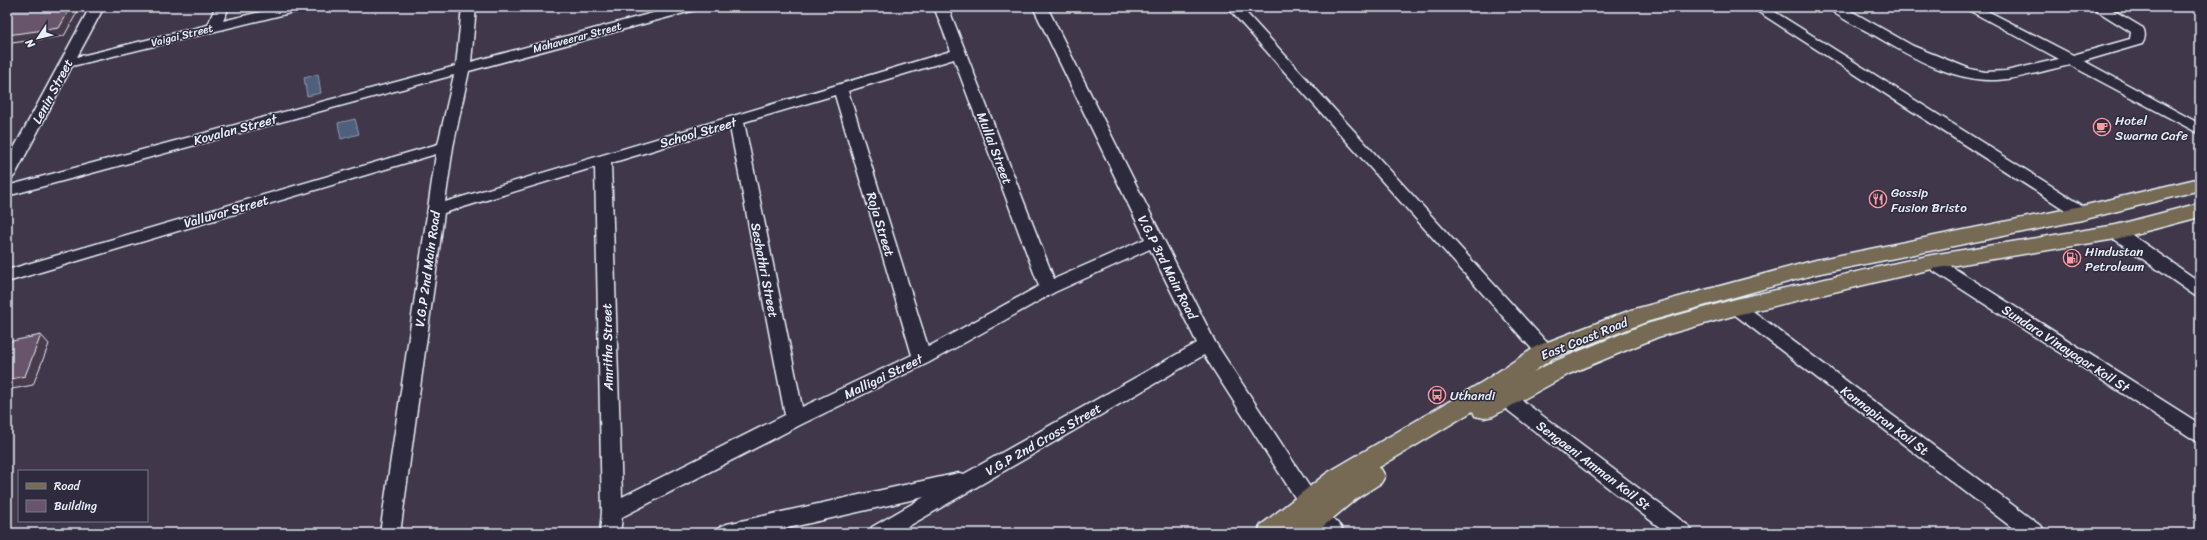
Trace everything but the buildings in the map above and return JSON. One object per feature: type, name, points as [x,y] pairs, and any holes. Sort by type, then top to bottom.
[{"type":"main road","points":[[1924,255],[2082,213],[2200,184]]},
{"type":"main road","points":[[1924,255],[2116,232],[2200,210]]},
{"type":"main road","name":"East Coast Road","points":[[1296,533],[1336,480],[1493,387],[1545,352],[1639,316],[1728,291],[1865,256],[1924,255]]},
{"type":"main road","name":"East Coast Road","points":[[1271,533],[1348,491],[1504,397],[1562,368],[1651,331],[1736,307],[1838,282],[1924,255]]},
{"type":"street","name":"Lenin Street","points":[[7,175],[97,7]]},
{"type":"street","points":[[214,27],[222,7]]},
{"type":"street","name":"Vaigai Street","points":[[68,63],[297,7]]},
{"type":"street","name":"V.G.P 2nd Main Road","points":[[390,533],[445,147],[463,68],[469,7]]},
{"type":"street","name":"Mahaveerar Street","points":[[463,68],[690,7]]},
{"type":"street","name":"Mullai Street","points":[[941,7],[1049,288]]},
{"type":"street","name":"V.G.P 3rd Main Road","points":[[1040,7],[1154,241],[1207,344],[1313,509],[1334,533]]},
{"type":"street","points":[[1234,7],[1545,352]]},
{"type":"street","points":[[1758,7],[2082,213]]},
{"type":"street","points":[[1835,7],[1930,60],[1949,67],[1985,76],[2013,73],[2072,60],[2137,41],[2138,31],[2098,7]]},
{"type":"street","points":[[1970,7],[2072,60],[2200,130]]},
{"type":"street","name":"School Street","points":[[436,210],[841,90],[959,53]]},
{"type":"street","name":"Kovalan Street","points":[[7,191],[463,68]]},
{"type":"street","name":"Roja Street","points":[[841,90],[922,358]]},
{"type":"street","name":"Seshathri Street","points":[[736,121],[795,419]]},
{"type":"street","name":"Valluvar Street","points":[[7,276],[445,147]]},
{"type":"street","name":"Amritha Street","points":[[603,160],[612,512],[610,533]]},
{"type":"street","points":[[2116,232],[2200,291]]},
{"type":"street","name":"Malligai Street","points":[[612,512],[795,419],[922,358],[1049,288],[1154,241]]},
{"type":"street","name":"Sundara Vinayagar Koil St","points":[[1924,255],[2200,434]]},
{"type":"street","name":"Kannapiran Koil St","points":[[1736,307],[2034,533]]},
{"type":"street","name":"V.G.P 2nd Cross Street","points":[[879,533],[1207,344]]},
{"type":"street","name":"Sengaeni Amman Koil St","points":[[1504,397],[1683,533]]},
{"type":"street","points":[[727,533],[977,477]]},
{"type":"water","points":[[318,74],[321,93],[307,96],[304,78]]},
{"type":"water","points":[[355,119],[359,134],[341,139],[338,123]]},
{"type":"place","name":"Hotel Swarna Cafe","points":[[2102,127]]},
{"type":"place","name":"Gossip Fusion Bristo","points":[[1878,199]]},
{"type":"place","name":"Hindustan Petroleum","points":[[2072,258]]},
{"type":"place","name":"Uthandi","points":[[1437,395]]}]
